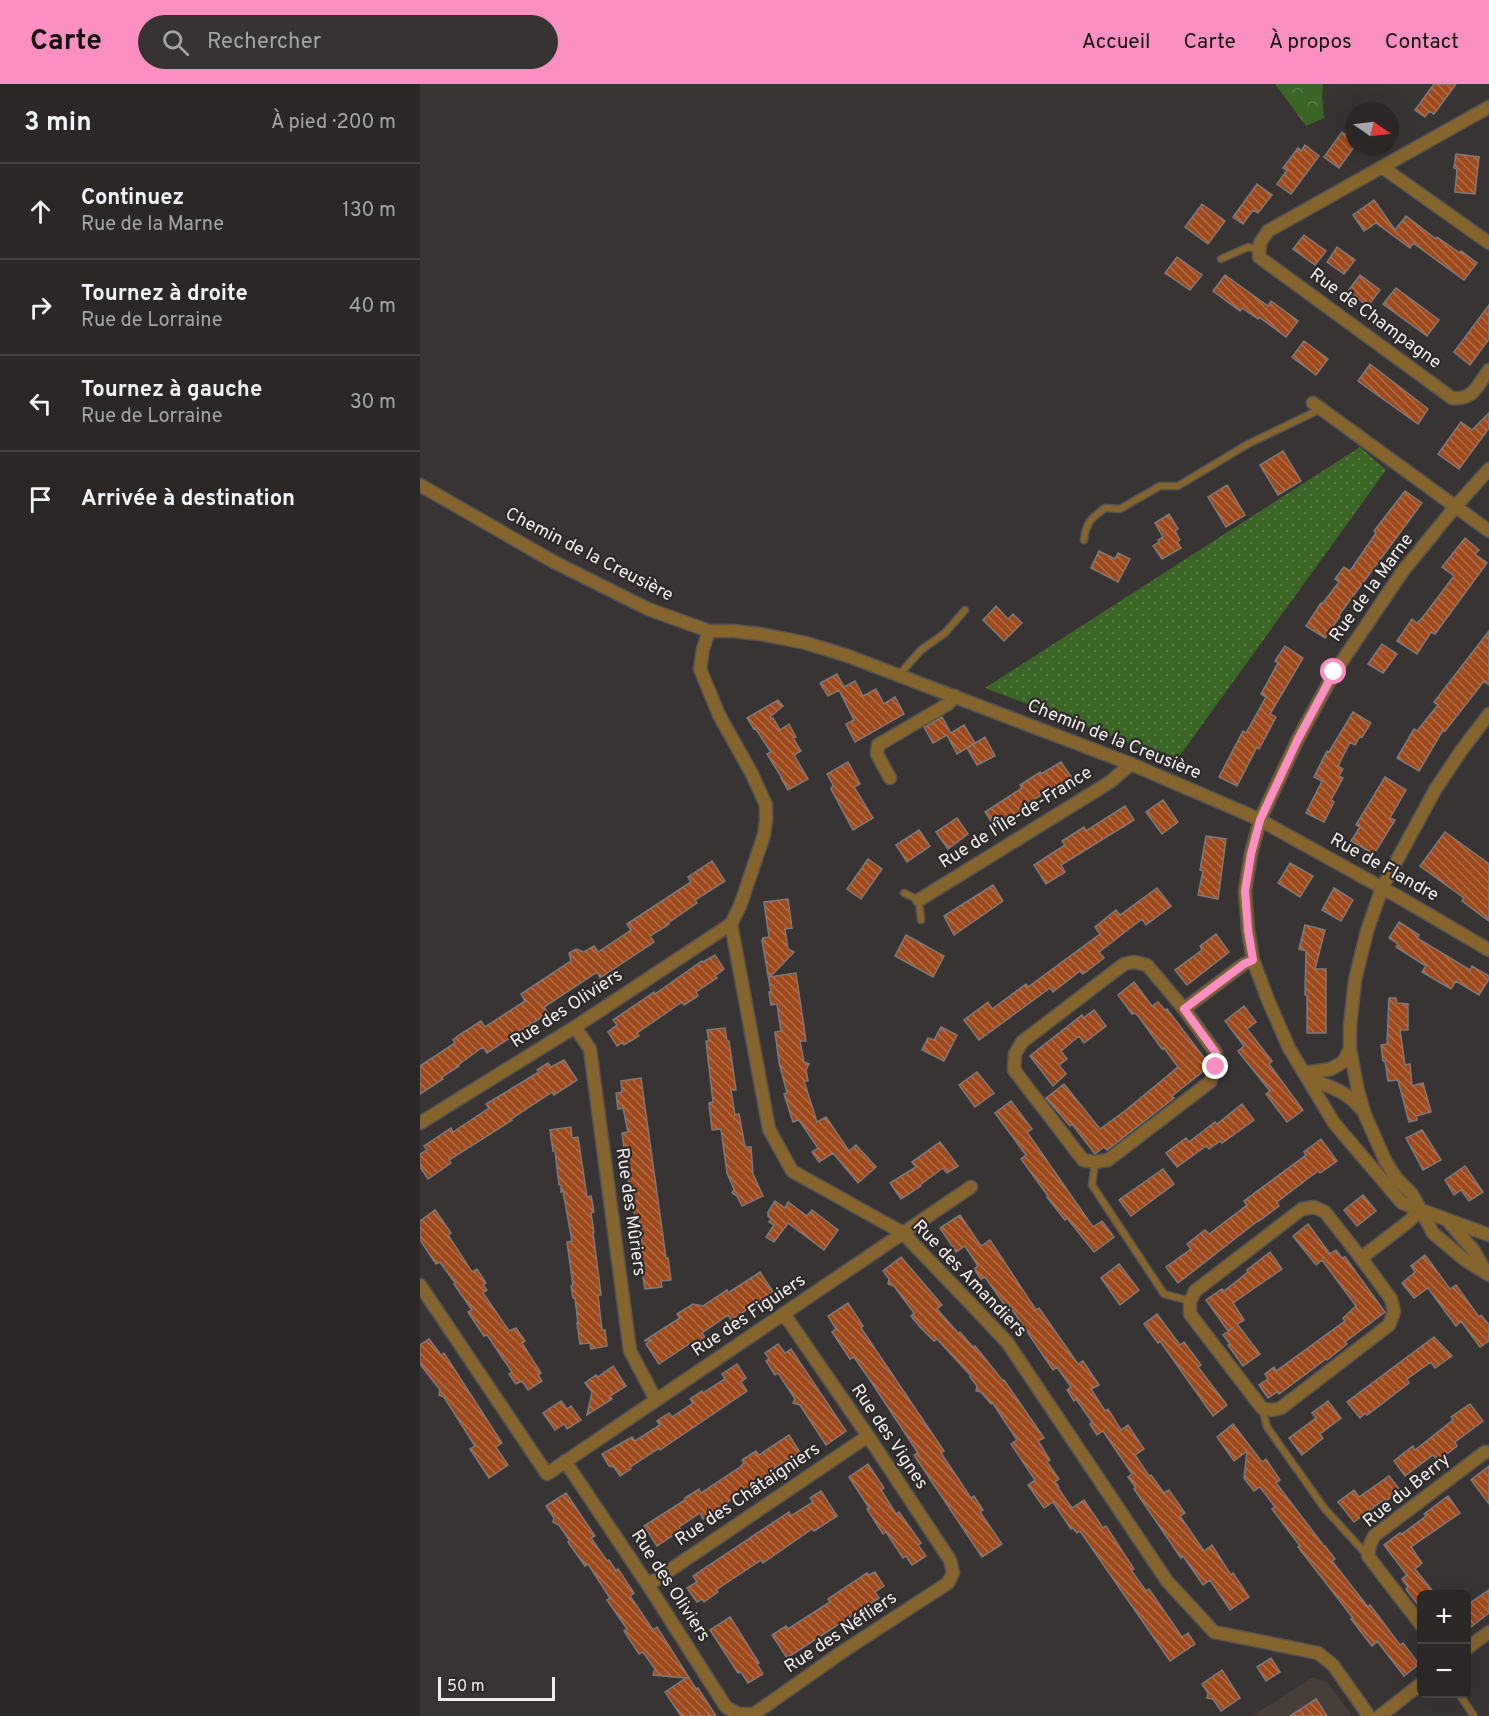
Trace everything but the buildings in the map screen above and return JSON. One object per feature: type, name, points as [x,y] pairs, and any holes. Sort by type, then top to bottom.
[{"type":"street","points":[[1260,250],[1260,243],[1268,231],[1489,106]]},
{"type":"street","points":[[1382,167],[1489,243]]},
{"type":"street","name":"Rue de Champagne","points":[[1260,250],[1259,257],[1452,398],[1462,399],[1471,395],[1489,370]]},
{"type":"street","points":[[1317,406],[1489,531]]},
{"type":"street","name":"Rue de la Marne","points":[[1489,469],[1403,571],[1334,672],[1298,739],[1260,820],[1245,891],[1253,960],[1289,1048],[1334,1123],[1402,1203],[1489,1234]]},
{"type":"street","name":"Chemin de la Creusière","points":[[420,485],[554,562],[637,604],[709,631],[751,633],[806,643],[848,656],[1131,764],[1260,820]]},
{"type":"street","points":[[709,631],[700,669],[719,715],[752,774],[766,805],[764,835],[732,924]]},
{"type":"street","points":[[890,778],[877,754],[878,745],[948,704],[955,696]]},
{"type":"street","points":[[1488,1275],[1433,1233],[1412,1194],[1396,1178],[1385,1160],[1374,1139],[1358,1091],[1350,1049],[1350,1026],[1355,980],[1366,932],[1382,888],[1436,790],[1461,751],[1489,714]]},
{"type":"street","name":"Rue de l'Île-de-France","points":[[919,900],[1110,782],[1131,764]]},
{"type":"street","name":"Rue de Flandre","points":[[1260,820],[1489,950]]},
{"type":"street","name":"Rue des Oliviers","points":[[420,1123],[732,924]]},
{"type":"street","name":"Rue des Amandiers","points":[[732,924],[769,1129],[792,1171],[903,1233],[1007,1341],[1167,1581],[1214,1632],[1318,1653],[1333,1665],[1369,1716]]},
{"type":"street","points":[[1184,1009],[1244,964],[1253,960]]},
{"type":"street","points":[[1134,962],[1147,965],[1184,1009],[1216,1053],[1216,1067],[1210,1082],[1108,1160],[1095,1162],[1083,1160],[1014,1070],[1015,1054],[1022,1042],[1124,964],[1134,962]]},
{"type":"street","name":"Rue des Mûriers","points":[[575,1026],[590,1049],[630,1351],[656,1400]]},
{"type":"street","points":[[1323,1105],[1333,1089],[1350,1049]]},
{"type":"street","points":[[1304,1073],[1331,1068],[1343,1062]]},
{"type":"street","points":[[1304,1073],[1318,1083],[1354,1100],[1365,1115]]},
{"type":"street","name":"Rue des Figuiers","points":[[420,1285],[546,1474],[971,1187]]},
{"type":"street","points":[[1314,1207],[1325,1212],[1361,1258],[1391,1299],[1394,1312],[1389,1325],[1281,1408],[1272,1410],[1262,1408],[1190,1314],[1190,1302],[1195,1291],[1302,1209],[1314,1207]]},
{"type":"street","points":[[1361,1258],[1420,1210]]},
{"type":"street","points":[[1449,1221],[1474,1251],[1488,1275]]},
{"type":"street","name":"Rue des Vignes","points":[[784,1314],[950,1560],[953,1573],[948,1583]]},
{"type":"street","name":"Rue des Châtaigniers","points":[[648,1585],[868,1436]]},
{"type":"street","name":"Rue du Berry","points":[[1417,1620],[1368,1556],[1370,1545],[1374,1536],[1485,1452],[1489,1452]]},
{"type":"street","name":"Rue des Oliviers","points":[[565,1461],[726,1707],[739,1714],[754,1714]]},
{"type":"street","name":"Rue des Néfliers","points":[[754,1714],[845,1650],[948,1583]]},
{"type":"street","points":[[1471,1646],[1489,1632]]},
{"type":"street","points":[[1380,1716],[1417,1687]]},
{"type":"lane","points":[[1221,259],[1248,247],[1260,250]]},
{"type":"lane","points":[[1084,540],[1085,527],[1105,508],[1120,509],[1160,486],[1178,486],[1317,406]]},
{"type":"lane","points":[[899,675],[921,650],[945,633],[965,610]]},
{"type":"lane","points":[[904,894],[919,900],[921,920]]},
{"type":"lane","points":[[1095,1162],[1092,1185],[1164,1294],[1190,1302]]},
{"type":"lane","points":[[1262,1408],[1267,1427],[1325,1509],[1368,1556]]},
{"type":"lane","points":[[1462,1698],[1474,1716]]},
{"type":"shaded area","points":[[1313,1677],[1328,1683],[1352,1716],[1252,1716]]},
{"type":"green space","points":[[1275,84],[1323,84],[1324,118],[1306,126]]},
{"type":"green space","points":[[1360,447],[1386,470],[1176,761],[985,688]]},
{"type":"route","points":[[1216,1067],[1216,1053],[1184,1009],[1244,964],[1253,960],[1245,891],[1260,820],[1298,739],[1334,672]]}]
